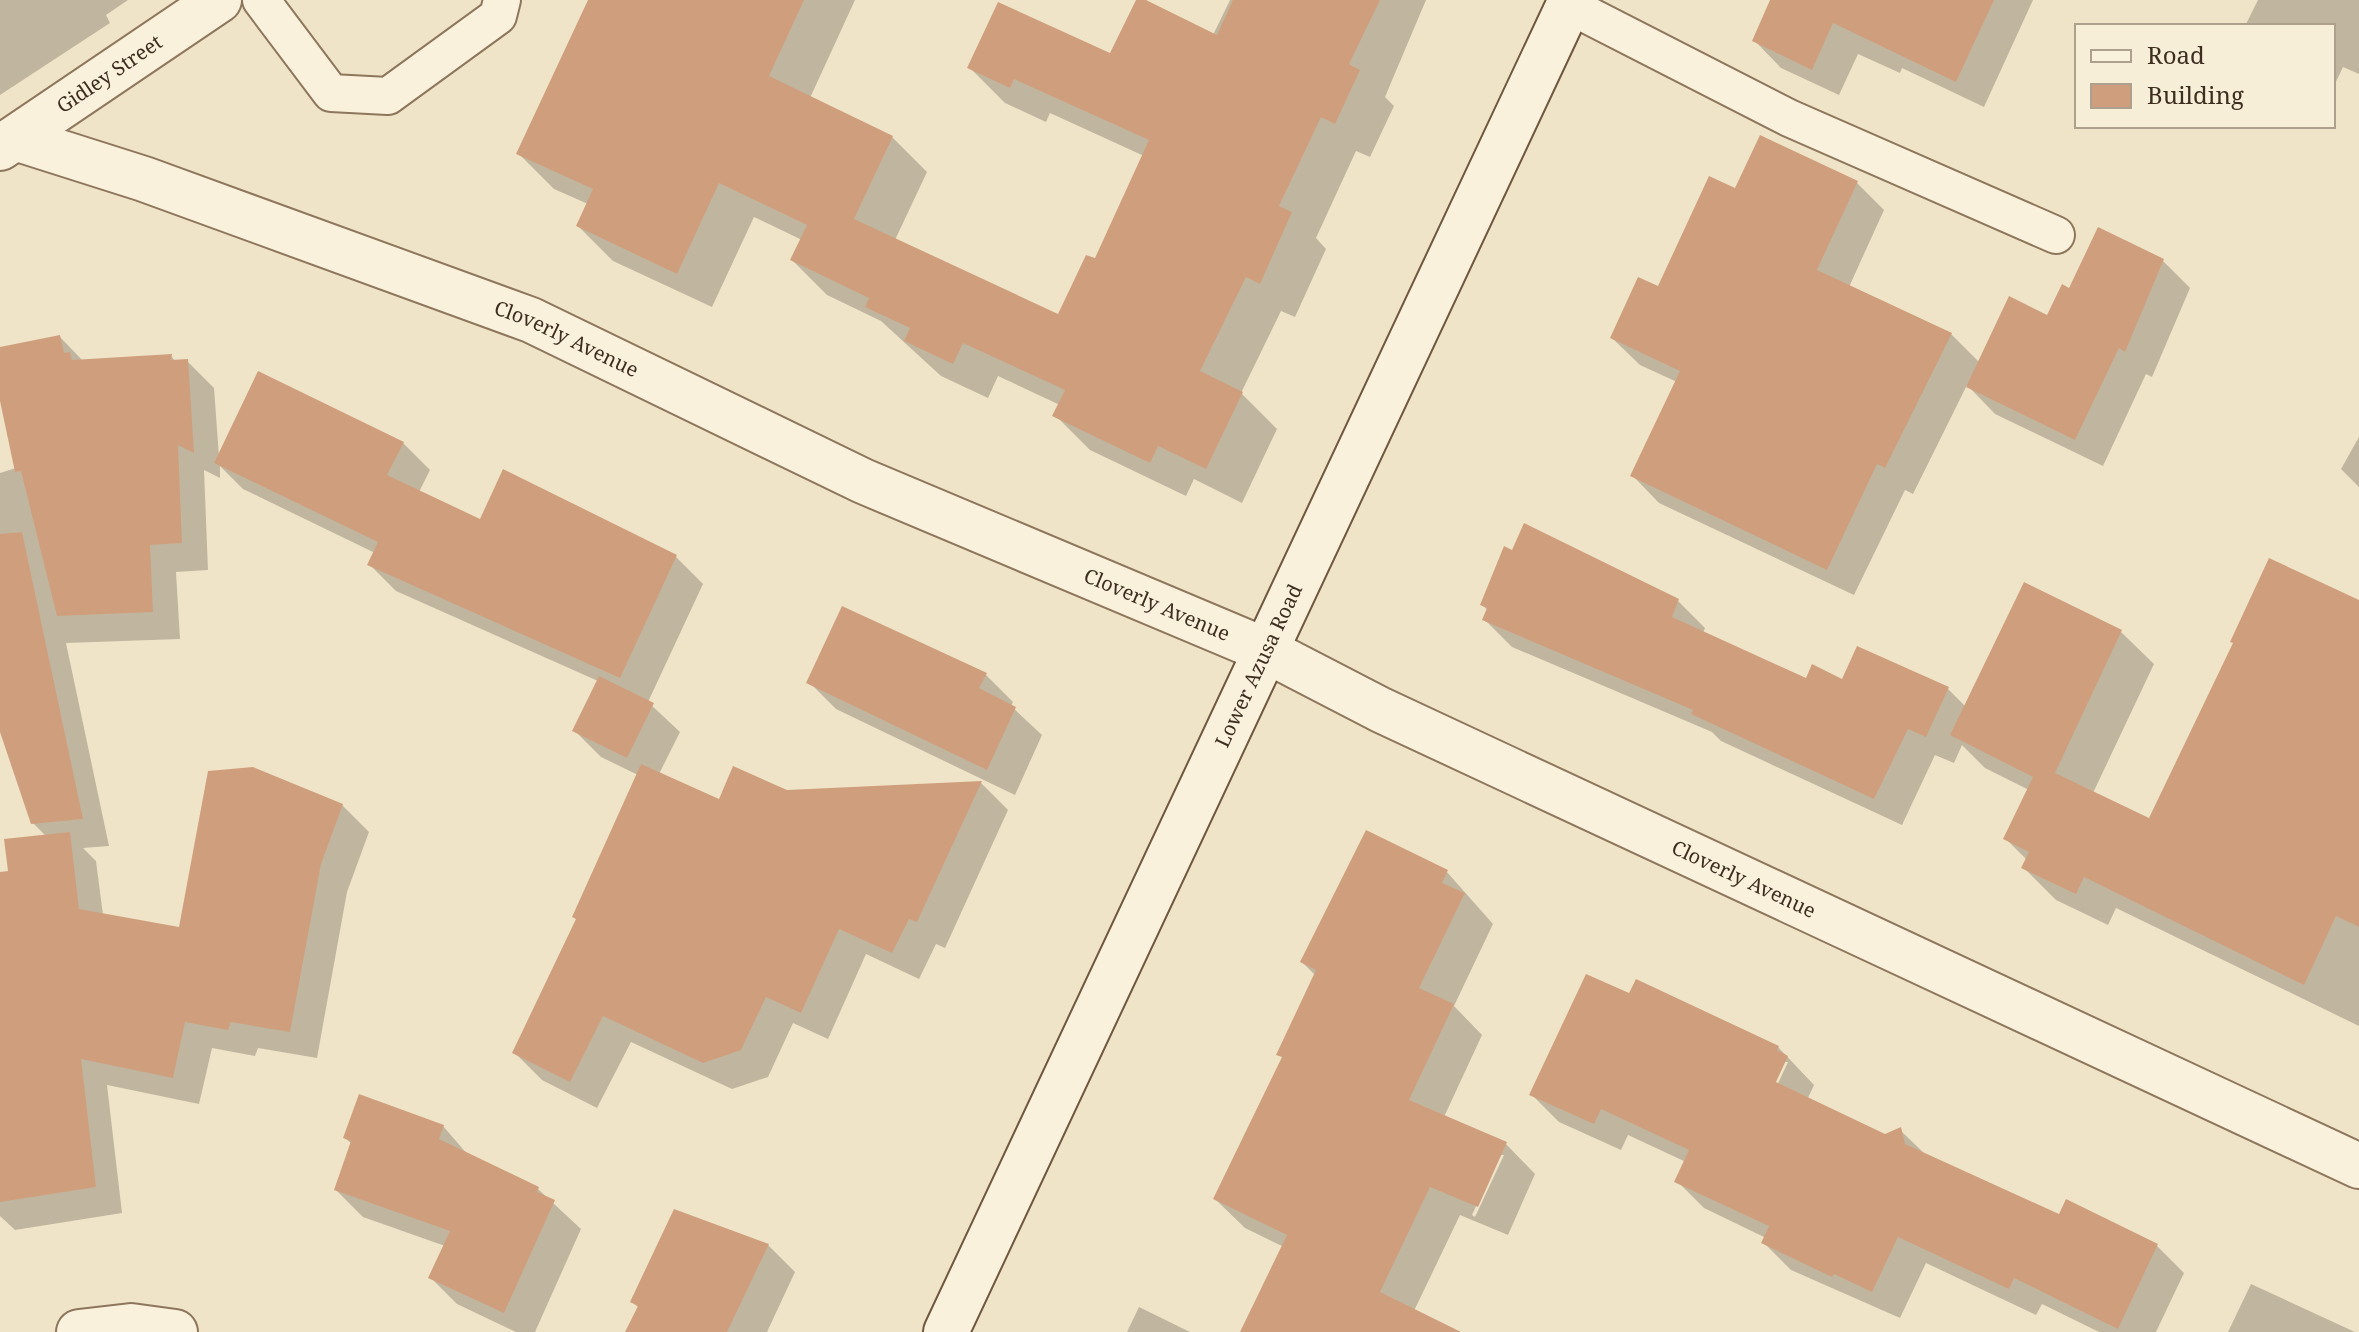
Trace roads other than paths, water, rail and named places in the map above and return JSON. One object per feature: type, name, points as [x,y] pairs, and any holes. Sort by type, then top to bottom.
[{"type":"street","name":"Gidley Street","points":[[9,143],[219,0]]},
{"type":"street","name":"Lower Azusa Road","points":[[946,1332],[1569,2]]},
{"type":"street","name":"Cloverly Avenue","points":[[9,143],[144,179],[531,320],[863,481],[1267,651],[1381,710],[2359,1166]]},
{"type":"street","points":[[79,1332],[131,1326],[175,1332]]},
{"type":"lane","points":[[261,0],[331,93],[388,96],[498,16],[502,0]]},
{"type":"lane","points":[[1569,2],[1789,118],[2056,235]]}]
